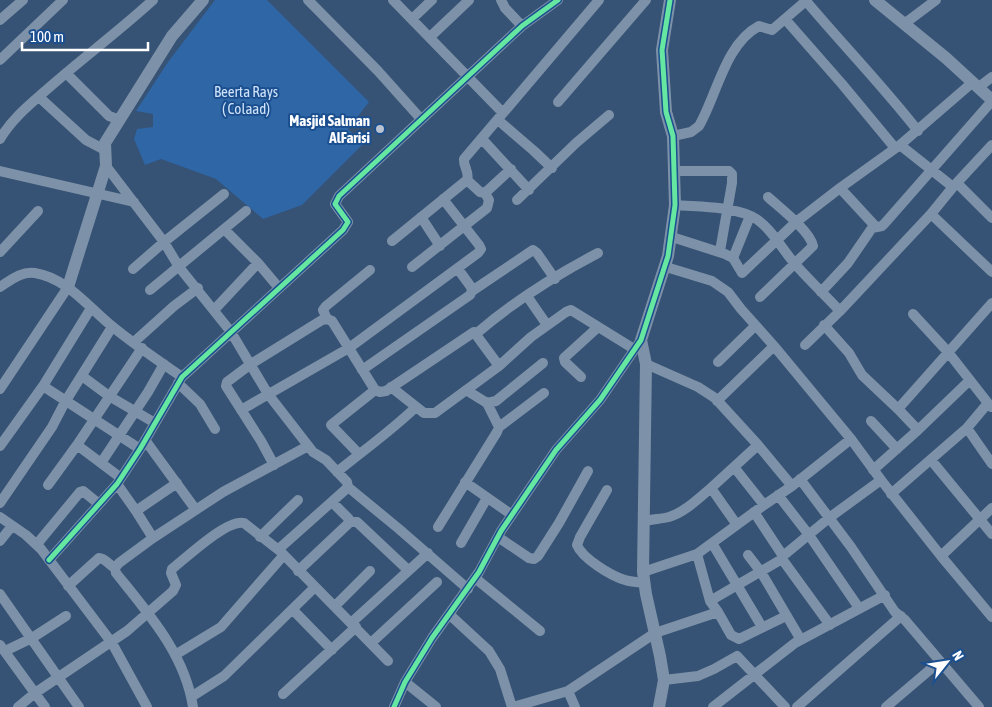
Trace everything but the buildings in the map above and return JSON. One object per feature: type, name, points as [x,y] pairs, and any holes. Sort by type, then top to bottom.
[{"type":"street","points":[[0,20],[23,0]]},
{"type":"street","points":[[0,60],[63,0]]},
{"type":"street","points":[[0,139],[17,117],[66,72],[132,20],[153,0]]},
{"type":"street","points":[[0,389],[68,287],[106,166],[105,143],[172,36],[203,0]]},
{"type":"street","points":[[308,0],[421,119]]},
{"type":"street","points":[[393,0],[468,77],[501,116],[552,168]]},
{"type":"street","points":[[412,19],[432,0]]},
{"type":"street","points":[[430,37],[468,0]]},
{"type":"street","points":[[502,0],[505,8],[522,26]]},
{"type":"street","points":[[49,560],[119,481],[180,380],[347,225],[347,221],[336,204],[339,196],[522,26],[558,0]]},
{"type":"street","points":[[392,241],[467,180],[468,175],[464,159],[599,0]]},
{"type":"street","points":[[558,102],[646,0]]},
{"type":"street","points":[[394,707],[405,682],[432,638],[468,589],[512,515],[556,450],[600,400],[637,344],[666,267],[672,237],[675,205],[673,136],[666,112],[662,50],[670,0]]},
{"type":"street","points":[[821,292],[848,263],[872,228],[885,223],[992,101],[976,85],[875,0]]},
{"type":"street","points":[[904,24],[936,0]]},
{"type":"street","points":[[673,136],[691,132],[699,126],[728,60],[750,32],[759,26],[772,30],[806,1],[841,43],[896,102],[918,130]]},
{"type":"street","points":[[785,19],[898,147],[955,185],[992,218]]},
{"type":"street","points":[[66,72],[109,116],[120,120]]},
{"type":"street","points":[[672,237],[720,251],[733,258],[742,273],[796,222],[898,147],[976,85],[992,77]]},
{"type":"street","points":[[39,97],[86,140],[104,150]]},
{"type":"street","points":[[518,200],[609,115]]},
{"type":"street","points":[[482,139],[529,190]]},
{"type":"street","points":[[806,344],[932,214],[955,185],[992,145]]},
{"type":"street","points":[[106,166],[164,242],[179,267],[198,288],[231,332],[268,394],[313,452],[326,460],[347,482],[348,487],[428,553],[468,589]]},
{"type":"street","points":[[485,193],[511,169]]},
{"type":"street","points":[[0,171],[134,202]]},
{"type":"street","points":[[674,171],[729,171],[732,174],[728,210],[720,251]]},
{"type":"street","points":[[467,180],[480,192],[485,193]]},
{"type":"street","points":[[840,188],[876,226]]},
{"type":"street","points":[[412,266],[487,208],[488,200],[485,193]]},
{"type":"street","points":[[133,269],[224,194]]},
{"type":"street","points":[[760,297],[813,245],[796,222],[768,197]]},
{"type":"street","points":[[241,410],[349,348],[458,269],[481,249],[443,198]]},
{"type":"street","points":[[675,205],[728,210],[750,216],[758,221],[778,240],[794,263],[840,311]]},
{"type":"street","points":[[0,252],[38,211]]},
{"type":"street","points":[[150,290],[246,211]]},
{"type":"street","points":[[932,214],[992,272]]},
{"type":"street","points":[[733,258],[750,216]]},
{"type":"street","points":[[421,217],[440,246]]},
{"type":"street","points":[[224,229],[258,262],[279,288]]},
{"type":"street","points":[[362,370],[533,250],[555,279]]},
{"type":"street","points":[[274,465],[226,386],[227,382],[251,364],[322,320],[327,319],[332,321],[375,390],[380,392],[386,391],[472,333],[477,334],[499,314],[598,253]]},
{"type":"street","points":[[214,310],[258,262]]},
{"type":"street","points":[[666,267],[718,284],[728,292],[851,439],[940,556],[992,617]]},
{"type":"street","points":[[458,269],[472,291]]},
{"type":"street","points":[[327,319],[323,310],[326,306],[370,270]]},
{"type":"street","points":[[0,287],[20,274],[31,273],[68,287],[112,327],[164,364],[200,404],[215,429]]},
{"type":"street","points":[[48,485],[77,445],[138,345],[174,306],[198,288]]},
{"type":"street","points":[[527,296],[547,325]]},
{"type":"street","points":[[898,409],[992,303]]},
{"type":"street","points":[[0,446],[42,386],[91,308]]},
{"type":"street","points":[[391,387],[424,413],[435,414],[498,366],[547,325],[571,310],[597,328],[637,344],[646,364],[644,578],[664,680],[659,707]]},
{"type":"street","points":[[891,494],[967,428],[990,405],[948,352],[913,314]]},
{"type":"street","points":[[824,325],[850,353],[862,375],[918,430]]},
{"type":"street","points":[[718,362],[755,326]]},
{"type":"street","points":[[0,503],[52,427],[65,402],[112,327]]},
{"type":"street","points":[[581,377],[564,358],[597,328]]},
{"type":"street","points":[[477,334],[498,366]]},
{"type":"street","points":[[717,401],[774,346]]},
{"type":"street","points":[[487,403],[496,401],[505,395],[543,363]]},
{"type":"street","points":[[101,463],[164,364]]},
{"type":"street","points":[[646,364],[698,387],[717,401],[829,518],[885,595],[895,612],[901,616],[977,706]]},
{"type":"street","points":[[82,376],[108,396],[155,423]]},
{"type":"street","points":[[873,470],[970,380]]},
{"type":"street","points":[[42,386],[119,436],[142,444],[177,483],[196,510]]},
{"type":"street","points":[[359,454],[331,425],[375,390]]},
{"type":"street","points":[[466,390],[487,403],[498,427]]},
{"type":"street","points":[[438,527],[491,444],[498,427],[544,393]]},
{"type":"street","points":[[337,472],[391,430],[416,407]]},
{"type":"street","points":[[871,421],[896,449]]},
{"type":"street","points":[[967,428],[992,464]]},
{"type":"street","points":[[607,490],[577,545],[580,552],[609,573],[623,580],[644,578],[697,554],[796,483],[851,439]]},
{"type":"street","points":[[77,445],[101,463],[119,481],[152,538]]},
{"type":"street","points":[[645,521],[669,517],[691,505],[758,445]]},
{"type":"street","points":[[115,568],[152,538],[224,492],[308,446]]},
{"type":"street","points":[[931,460],[992,534]]},
{"type":"street","points":[[734,467],[764,505]]},
{"type":"street","points":[[498,537],[529,558],[534,559],[538,556],[559,523],[588,472]]},
{"type":"street","points":[[710,601],[783,557],[829,518],[881,480]]},
{"type":"street","points":[[465,482],[512,515]]},
{"type":"street","points":[[136,511],[177,483]]},
{"type":"street","points":[[175,655],[221,627],[281,554],[281,547],[348,487]]},
{"type":"street","points":[[711,488],[737,524]]},
{"type":"street","points":[[37,544],[80,492],[83,491],[99,504]]},
{"type":"street","points":[[778,495],[809,535],[859,608]]},
{"type":"street","points":[[461,544],[487,498]]},
{"type":"street","points":[[260,537],[298,500]]},
{"type":"street","points":[[332,502],[350,522]]},
{"type":"street","points":[[940,556],[992,508]]},
{"type":"street","points":[[754,512],[830,625]]},
{"type":"street","points":[[0,517],[37,544],[112,643],[147,707]]},
{"type":"street","points":[[18,707],[35,693],[112,643],[148,613],[176,585],[171,573],[172,568],[216,533],[238,522],[244,523],[281,554],[388,661]]},
{"type":"street","points":[[298,571],[350,522],[357,522],[408,570]]},
{"type":"street","points":[[0,541],[12,526]]},
{"type":"street","points":[[712,543],[762,627]]},
{"type":"street","points":[[283,694],[332,650],[353,625],[408,570],[428,553]]},
{"type":"street","points":[[697,554],[710,601],[735,638],[739,639],[786,616]]},
{"type":"street","points":[[748,555],[761,572],[801,640]]},
{"type":"street","points":[[68,586],[99,558],[103,558],[115,568],[116,573],[148,613],[175,655],[192,702],[224,676],[294,610],[315,587]]},
{"type":"street","points":[[335,606],[370,571]]},
{"type":"street","points":[[475,578],[540,631]]},
{"type":"street","points":[[370,643],[437,582]]},
{"type":"street","points":[[0,594],[79,707]]},
{"type":"street","points":[[713,707],[801,640],[885,595]]},
{"type":"street","points":[[294,610],[332,650]]},
{"type":"street","points":[[450,615],[489,652],[500,669],[512,707],[568,692],[654,633],[718,612]]},
{"type":"street","points":[[45,707],[2,648],[32,638],[66,616]]},
{"type":"street","points":[[797,707],[901,616]]},
{"type":"street","points":[[664,680],[698,676],[714,670],[737,656],[785,707]]},
{"type":"street","points":[[886,707],[939,662]]},
{"type":"street","points":[[405,682],[436,707]]},
{"type":"street","points":[[568,692],[575,707]]},
{"type":"green space","name":"Beerta Rays ( Colaad)","points":[[215,0],[267,0],[369,102],[348,129],[363,144],[302,205],[263,219],[216,179],[161,159],[145,165],[134,139],[137,129],[153,127],[153,114],[136,111],[168,62]]},
{"type":"cycle path","points":[[49,560],[117,484],[182,377],[343,230],[348,222],[335,204],[339,196],[522,26],[558,0]]},
{"type":"cycle path","points":[[394,707],[405,682],[432,638],[479,572],[501,531],[556,450],[600,400],[641,340],[668,256],[675,205],[673,136],[666,112],[662,50],[670,0]]},
{"type":"place","name":"Masjid Salman AlFarisi","points":[[380,129]]}]
